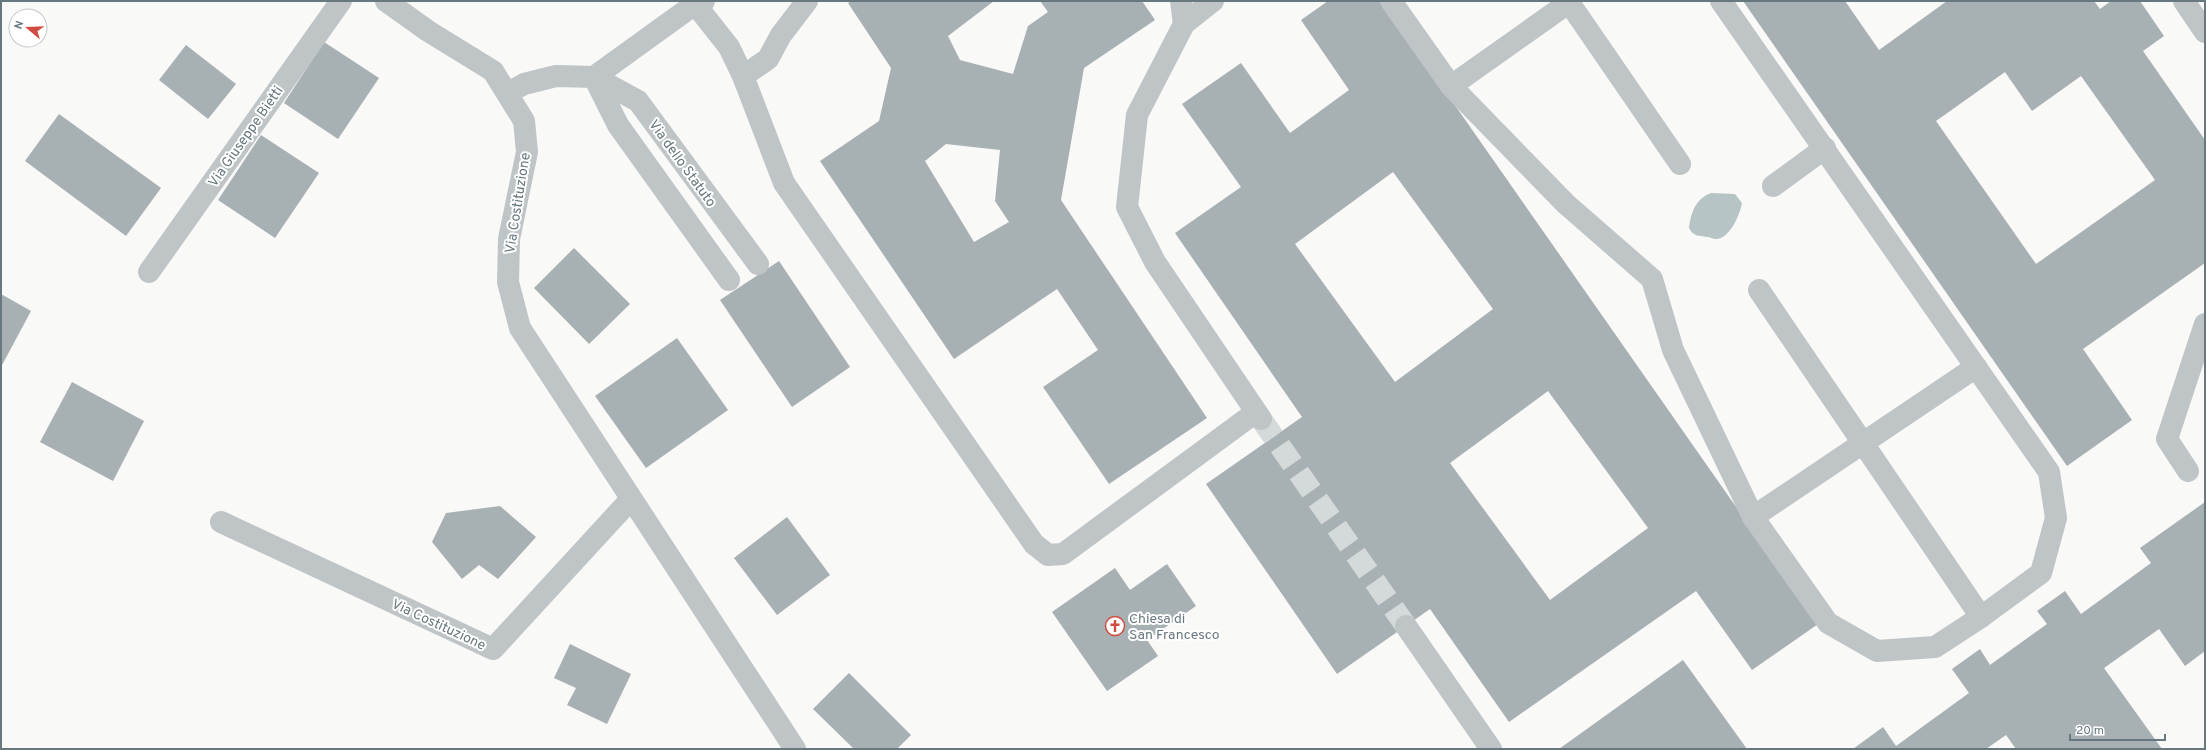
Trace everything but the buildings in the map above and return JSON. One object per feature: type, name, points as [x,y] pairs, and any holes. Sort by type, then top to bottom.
[{"type":"street","name":"Via Giuseppe Bietti","points":[[149,272],[341,1]]},
{"type":"street","points":[[386,1],[428,31],[493,71],[508,93]]},
{"type":"street","points":[[743,76],[768,59],[781,35],[807,1]]},
{"type":"street","points":[[1181,1],[1184,24]]},
{"type":"street","points":[[729,280],[618,125],[594,77],[699,3],[729,47],[743,76],[784,183],[1034,544],[1048,555],[1063,554],[1258,415],[1155,262],[1127,207],[1137,115],[1184,24],[1213,1]]},
{"type":"street","points":[[1392,1],[1451,86],[1566,204],[1658,274],[1673,350],[1753,517],[1828,623],[1877,651],[1935,647],[1981,617],[2041,573],[2056,518],[2049,472],[1721,1]]},
{"type":"street","points":[[1451,86],[1569,1],[1680,164]]},
{"type":"street","points":[[2184,1],[2205,32]]},
{"type":"street","name":"Via dello Statuto","points":[[508,93],[524,84],[556,76],[594,77],[638,101],[758,264]]},
{"type":"street","name":"Via Costituzione","points":[[508,93],[524,121],[526,152],[509,246],[508,282],[520,328],[795,749]]},
{"type":"street","points":[[1773,186],[1824,148]]},
{"type":"street","points":[[1759,290],[1981,617]]},
{"type":"street","points":[[2188,471],[2167,439],[2205,324]]},
{"type":"street","points":[[1753,517],[1976,366]]},
{"type":"street","name":"Via Costituzione","points":[[221,522],[493,649],[631,499]]},
{"type":"street","points":[[1406,626],[1491,749]]},
{"type":"shaded area","points":[[1711,193],[1735,194],[1742,203],[1737,219],[1730,231],[1721,238],[1716,239],[1696,235],[1689,228],[1695,207],[1701,199]]},
{"type":"tunnel","points":[[1261,419],[1406,626]]},
{"type":"place","name":"Chiesa di San Francesco","points":[[1115,626]]}]
